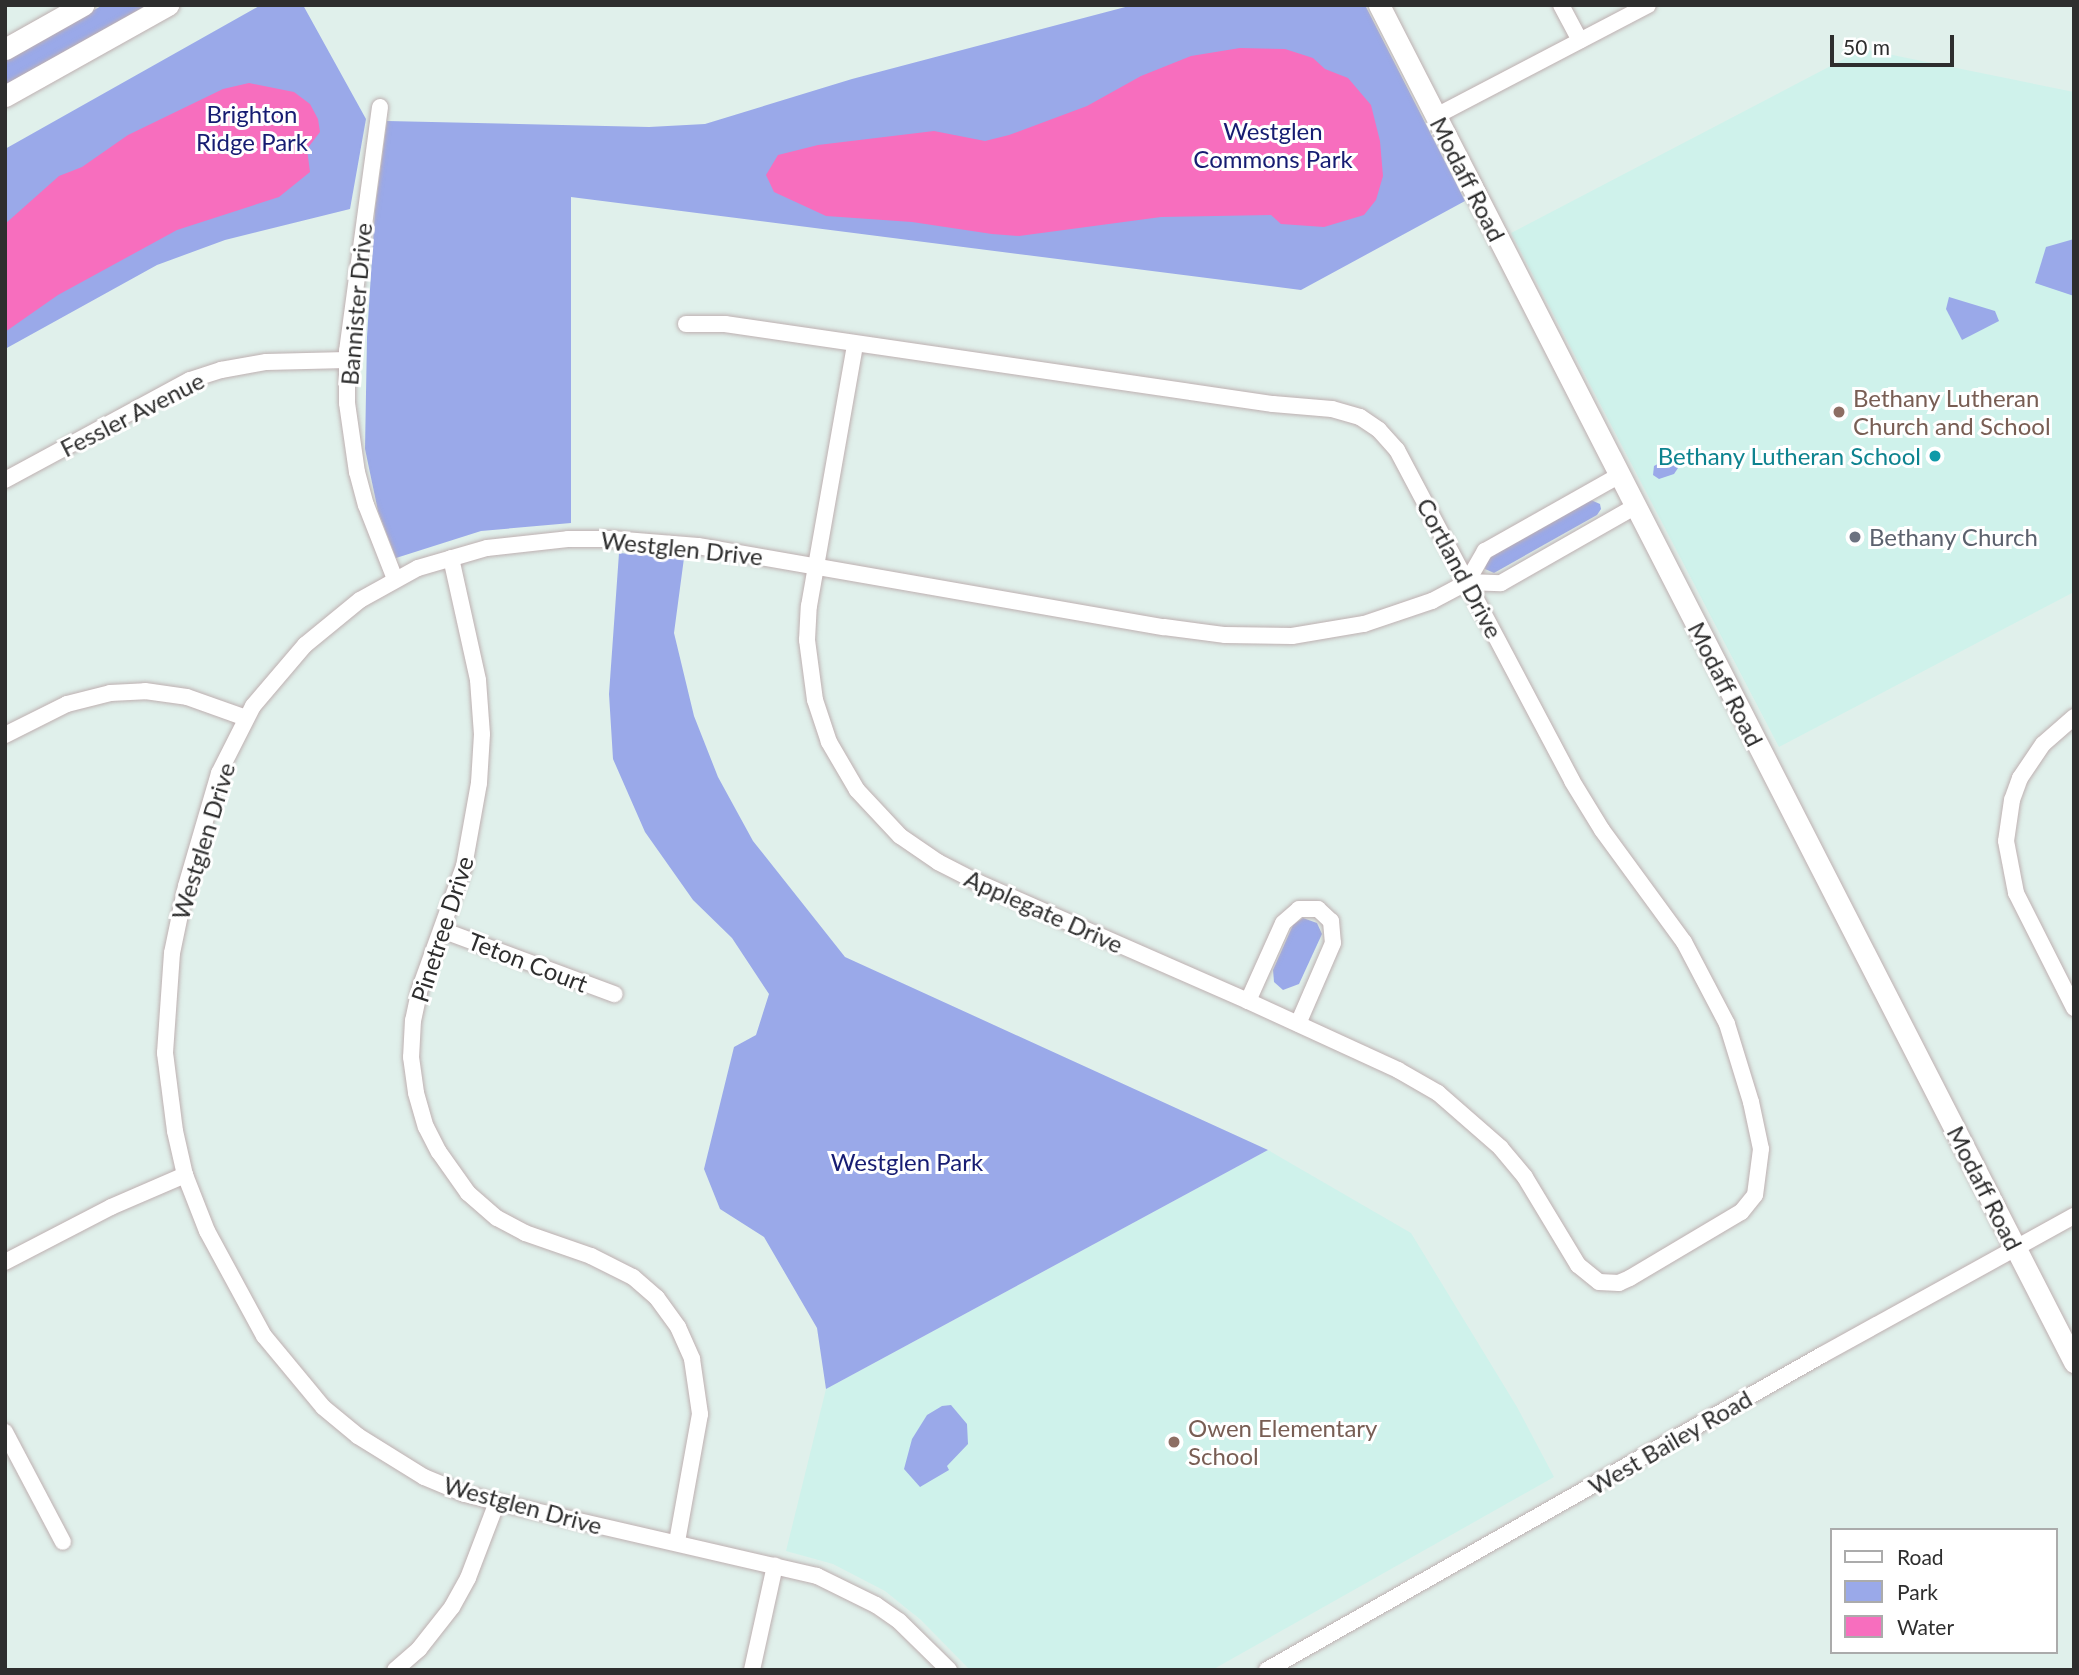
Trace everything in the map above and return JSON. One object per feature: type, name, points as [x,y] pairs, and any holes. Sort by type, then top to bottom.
[{"type":"street","points":[[5,49],[83,5]]},
{"type":"street","points":[[5,96],[168,5]]},
{"type":"street","name":"Modaff Road","points":[[1379,5],[2074,1362]]},
{"type":"street","points":[[1562,5],[1580,40]]},
{"type":"street","points":[[1436,116],[1647,5]]},
{"type":"street","name":"Bannister Drive","points":[[380,107],[347,360],[349,426],[357,472],[372,524],[395,579]]},
{"type":"street","name":"Cortland Drive","points":[[687,324],[725,324],[1273,404],[1332,409],[1360,417],[1380,430],[1397,450],[1572,781],[1602,830],[1678,933],[1709,984],[1737,1051],[1751,1102],[1761,1149],[1759,1184],[1749,1203],[1734,1219],[1619,1283],[1599,1282]]},
{"type":"street","name":"Applegate Drive","points":[[855,344],[816,565],[807,640],[814,700],[829,742],[845,772],[887,822],[919,850],[979,883],[1398,1070],[1454,1106],[1501,1148],[1525,1177],[1578,1265],[1599,1282]]},
{"type":"street","name":"Fessler Avenue","points":[[5,480],[190,380],[267,362],[347,360]]},
{"type":"street","points":[[1467,582],[1485,551],[1620,475]]},
{"type":"street","name":"Westglen Drive","points":[[949,1670],[925,1643],[876,1605],[817,1576],[465,1494],[413,1471],[358,1436],[323,1407],[288,1368],[242,1300],[207,1231],[185,1175],[175,1130],[165,1053],[172,953],[209,804],[223,765],[246,718],[267,687],[305,645],[338,616],[395,579],[451,558],[517,543],[612,539],[698,546],[1164,627],[1225,635],[1292,636],[1353,627],[1422,605],[1467,582],[1501,583],[1636,506]]},
{"type":"street","name":"Pinetree Drive","points":[[451,558],[472,642],[482,734],[474,824],[464,866],[421,988],[411,1044],[415,1093],[426,1127],[452,1173],[498,1218],[524,1233],[591,1256],[623,1271],[657,1298],[678,1327],[692,1359],[700,1414],[677,1542]]},
{"type":"street","points":[[5,735],[66,704],[110,693],[145,691],[187,697],[246,718]]},
{"type":"street","points":[[2074,716],[2043,744],[2020,778],[2012,800],[2006,841],[2016,893],[2074,1008]]},
{"type":"street","points":[[1248,1001],[1283,923],[1299,909],[1318,909],[1331,921],[1333,943],[1298,1024]]},
{"type":"street","name":"Teton Court","points":[[442,930],[614,994]]},
{"type":"street","points":[[5,1262],[111,1207],[185,1175]]},
{"type":"street","name":"West Bailey Road","points":[[1267,1670],[2074,1216]]},
{"type":"street","points":[[5,1432],[63,1542]]},
{"type":"street","points":[[395,1670],[419,1649],[452,1607],[468,1578],[496,1502]]},
{"type":"street","points":[[752,1670],[775,1565]]},
{"type":"shaded area","name":"Bethany Lutheran Church and School","points":[[1863,49],[2074,92],[2074,592],[1779,747],[1511,233]]},
{"type":"shaded area","name":"Owen Elementary School","points":[[1268,1150],[1411,1233],[1517,1407],[1554,1477],[1212,1670],[970,1670],[921,1620],[885,1591],[833,1564],[786,1551],[826,1389]]},
{"type":"green space","points":[[103,5],[147,5],[5,85],[5,60]]},
{"type":"green space","name":"Brighton Ridge Park","points":[[261,5],[303,5],[366,119],[350,209],[225,240],[157,265],[5,349],[5,149]]},
{"type":"green space","name":"Westglen Commons Park","points":[[1133,5],[1365,5],[1465,201],[1301,290],[571,197],[571,523],[481,531],[396,558],[378,511],[365,449],[367,337],[375,210],[387,121],[649,127],[705,124],[852,79]]},
{"type":"green space","points":[[2074,239],[2074,296],[2035,283],[2046,247]]},
{"type":"green space","points":[[1949,297],[1995,311],[1999,321],[1962,340],[1946,309]]},
{"type":"green space","points":[[1682,451],[1686,456],[1674,474],[1659,479],[1653,475],[1654,466]]},
{"type":"green space","points":[[1591,500],[1600,504],[1601,509],[1597,515],[1494,573],[1485,569],[1487,558]]},
{"type":"green space","name":"Westglen Park","points":[[619,553],[684,558],[674,633],[694,716],[718,777],[753,841],[845,957],[1268,1150],[826,1389],[817,1328],[764,1237],[720,1209],[704,1169],[734,1047],[756,1035],[769,994],[732,938],[693,900],[645,832],[613,759],[609,694]]},
{"type":"green space","points":[[1303,918],[1317,923],[1322,934],[1299,984],[1283,990],[1274,982],[1273,970],[1293,925]]},
{"type":"green space","points":[[951,1405],[967,1424],[968,1444],[947,1466],[949,1470],[920,1487],[904,1469],[912,1439],[927,1415],[942,1406]]},
{"type":"water","points":[[1240,48],[1285,49],[1313,58],[1325,69],[1348,78],[1371,105],[1380,141],[1383,176],[1376,200],[1364,215],[1324,227],[1281,224],[1271,215],[1161,217],[1019,236],[912,222],[826,216],[774,192],[766,175],[778,155],[818,145],[934,131],[985,141],[1009,135],[1087,106],[1141,76],[1191,56]]},
{"type":"water","points":[[249,83],[294,92],[310,104],[318,119],[320,132],[307,149],[310,172],[279,197],[177,230],[58,295],[5,332],[5,224],[59,176],[82,167],[128,135],[223,89]]},
{"type":"place","name":"Bethany Lutheran Church and School","points":[[1839,412]]},
{"type":"place","name":"Bethany Lutheran School","points":[[1935,456]]},
{"type":"place","name":"Bethany Church","points":[[1855,537]]},
{"type":"place","name":"Owen Elementary School","points":[[1174,1442]]}]
